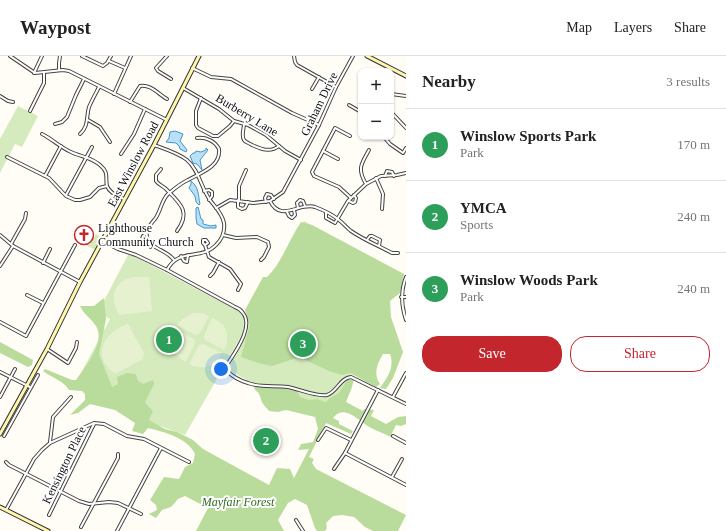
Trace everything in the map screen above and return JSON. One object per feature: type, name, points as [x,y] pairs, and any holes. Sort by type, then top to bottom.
[{"type":"main road","name":"East Winslow Road","points":[[0,434],[47,349],[80,282],[154,145],[199,56]]},
{"type":"main road","points":[[367,56],[406,76]]},
{"type":"main road","points":[[0,507],[48,531]]},
{"type":"street","points":[[10,56],[34,73],[59,70],[69,71],[167,120]]},
{"type":"street","points":[[34,73],[42,56]]},
{"type":"street","points":[[59,70],[60,56]]},
{"type":"street","points":[[82,56],[103,66],[111,56]]},
{"type":"street","points":[[114,94],[131,56]]},
{"type":"street","points":[[167,56],[156,68],[158,71],[171,79]]},
{"type":"street","points":[[294,56],[297,64],[336,87]]},
{"type":"street","name":"Graham Drive","points":[[274,199],[285,189],[353,56]]},
{"type":"street","points":[[109,60],[125,68]]},
{"type":"street","points":[[192,68],[211,77],[232,78],[292,113],[319,125]]},
{"type":"street","points":[[30,111],[44,83],[44,73]]},
{"type":"street","points":[[312,89],[319,77]]},
{"type":"street","points":[[55,124],[62,122],[67,117],[84,79]]},
{"type":"street","points":[[130,102],[140,86],[146,85],[167,99]]},
{"type":"street","points":[[80,134],[84,130],[88,120],[89,107],[99,87]]},
{"type":"street","name":"Burberry Lane","points":[[182,88],[219,108],[234,121],[244,124],[270,137],[285,152],[301,160]]},
{"type":"street","points":[[394,94],[406,96]]},
{"type":"street","points":[[0,96],[13,102]]},
{"type":"street","points":[[200,98],[196,111],[196,124],[198,128],[212,136],[218,136],[234,121]]},
{"type":"street","points":[[349,105],[358,110]]},
{"type":"street","points":[[121,154],[134,134],[145,110]]},
{"type":"street","points":[[394,115],[406,128]]},
{"type":"street","points":[[88,120],[100,127],[110,142]]},
{"type":"street","points":[[244,124],[243,136],[246,142],[267,150],[278,146]]},
{"type":"street","points":[[350,136],[335,128],[312,170],[312,174],[336,185],[351,198]]},
{"type":"street","points":[[42,134],[75,154],[87,156],[97,162],[107,174],[107,186],[110,190],[124,199]]},
{"type":"street","points":[[174,260],[169,253],[152,246],[148,242],[145,242],[143,240],[143,236],[146,234],[148,228],[158,215],[163,201],[169,193],[187,180],[209,169],[217,159],[219,153],[218,147],[202,137],[198,138]]},
{"type":"street","points":[[387,140],[404,153],[406,148]]},
{"type":"street","points":[[154,145],[186,159],[193,167],[209,200],[223,220],[224,227],[223,234],[218,243],[206,252],[181,256],[174,260],[167,270]]},
{"type":"street","points":[[45,176],[61,146]]},
{"type":"street","points":[[66,196],[92,147]]},
{"type":"street","points":[[366,184],[361,175],[360,166],[369,150]]},
{"type":"street","points":[[323,151],[338,159]]},
{"type":"street","points":[[7,157],[45,176],[54,182],[66,196],[76,200],[84,200],[100,188],[107,186]]},
{"type":"street","points":[[161,168],[156,175],[158,184],[181,204],[184,212],[184,220],[177,232]]},
{"type":"street","points":[[246,170],[239,186],[238,207],[242,209],[246,207],[248,202]]},
{"type":"street","points":[[385,176],[387,171],[392,172],[394,176]]},
{"type":"street","points":[[326,213],[326,219],[335,223],[348,201],[366,184],[376,178],[406,173]]},
{"type":"street","points":[[376,178],[383,194],[382,209]]},
{"type":"street","points":[[204,191],[209,190],[212,192],[212,196],[209,200]]},
{"type":"street","points":[[216,208],[228,201],[238,200],[254,203],[266,202],[274,199],[271,195],[267,194],[265,198],[266,202]]},
{"type":"street","points":[[348,201],[355,202],[356,198],[354,195]]},
{"type":"street","points":[[299,208],[297,203],[300,200],[303,201],[305,206]]},
{"type":"street","points":[[270,201],[274,208],[287,212],[305,206],[316,208],[338,219],[351,231],[367,240],[392,253],[398,253]]},
{"type":"street","points":[[287,212],[289,217],[292,218],[296,215],[294,210]]},
{"type":"street","points":[[0,266],[25,219],[26,213]]},
{"type":"street","points":[[146,234],[148,242]]},
{"type":"street","points":[[223,234],[234,238],[257,237],[269,243],[270,247],[261,260]]},
{"type":"street","points":[[0,235],[12,245],[80,282]]},
{"type":"street","points":[[367,240],[370,236],[372,236],[380,240],[379,246]]},
{"type":"street","points":[[102,241],[167,270],[235,307],[243,313],[246,323],[245,333],[227,365],[227,371],[230,374],[256,386],[289,388],[321,395],[331,393],[344,379],[351,376],[406,404]]},
{"type":"street","points":[[0,322],[26,336],[75,245]]},
{"type":"street","points":[[205,245],[206,252],[209,257],[230,269],[234,274],[241,284],[238,290]]},
{"type":"street","points":[[43,263],[50,250]]},
{"type":"street","points":[[181,256],[186,262],[188,255]]},
{"type":"street","points":[[210,276],[219,262]]},
{"type":"street","points":[[406,277],[401,297],[401,304],[406,320]]},
{"type":"street","points":[[27,295],[43,303]]},
{"type":"street","points":[[401,297],[406,296]]},
{"type":"street","points":[[47,349],[68,363],[76,348],[77,342]]},
{"type":"street","points":[[0,397],[15,369]]},
{"type":"street","points":[[0,372],[30,387]]},
{"type":"street","points":[[393,398],[406,373]]},
{"type":"street","points":[[4,436],[38,375]]},
{"type":"street","points":[[334,469],[345,453],[378,390]]},
{"type":"street","points":[[50,443],[53,417],[71,397]]},
{"type":"street","points":[[6,510],[34,459],[50,443],[94,423],[104,424],[127,436],[144,439],[189,462]]},
{"type":"street","name":"Kensington Place","points":[[49,515],[94,423]]},
{"type":"street","points":[[318,440],[326,428],[352,440]]},
{"type":"street","points":[[393,436],[406,443]]},
{"type":"street","points":[[117,531],[161,448]]},
{"type":"street","points":[[345,453],[406,485]]},
{"type":"street","points":[[81,527],[118,458],[118,454]]},
{"type":"street","points":[[392,477],[402,459]]},
{"type":"street","points":[[6,462],[8,465],[79,502],[89,504],[118,503],[141,514]]},
{"type":"street","points":[[296,520],[303,531]]},
{"type":"green space","points":[[18,106],[38,116],[22,147],[15,144],[0,173],[0,139]]},
{"type":"green space","points":[[304,221],[404,275],[326,422],[228,370],[248,324],[185,435],[138,418],[74,386],[110,319],[98,312],[128,255],[132,255],[252,318]]},
{"type":"green space","points":[[301,222],[312,225],[404,274],[400,293],[390,301],[391,317],[403,352],[393,378],[386,389],[380,388],[388,377],[391,368],[392,364],[390,354],[383,354],[379,362],[376,373],[380,384],[376,387],[350,373],[342,375],[329,371],[299,357],[272,366],[241,357],[250,324],[245,310],[263,277],[267,277],[277,265]]},
{"type":"green space","points":[[96,234],[102,239],[96,249],[94,249],[87,246],[86,242],[90,244]]},
{"type":"green space","points":[[134,277],[149,277],[152,311],[119,315],[114,302],[115,291],[117,286],[121,283]]},
{"type":"green space","name":"Mayfair Forest","points":[[104,298],[106,319],[99,354],[112,387],[118,384],[117,377],[127,373],[136,374],[138,381],[143,384],[153,380],[154,384],[145,402],[153,411],[149,420],[165,429],[177,432],[193,440],[203,449],[269,485],[277,468],[290,469],[294,478],[309,449],[298,450],[301,444],[313,442],[318,429],[315,417],[286,410],[278,412],[269,411],[254,387],[279,387],[297,391],[300,397],[309,400],[317,399],[326,402],[339,393],[347,380],[354,379],[346,402],[363,411],[364,409],[374,410],[371,416],[386,424],[398,417],[406,416],[406,424],[401,426],[396,425],[391,437],[371,428],[352,415],[342,412],[333,418],[339,421],[339,424],[353,431],[351,434],[326,423],[309,457],[314,459],[312,463],[316,469],[406,515],[398,531],[373,531],[365,527],[354,517],[342,515],[333,516],[326,523],[327,528],[325,531],[317,531],[307,505],[295,499],[288,503],[278,520],[284,531],[196,531],[208,508],[185,496],[178,499],[171,507],[162,510],[156,518],[149,514],[157,510],[156,505],[150,500],[164,477],[179,479],[185,467],[193,463],[195,454],[192,448],[175,436],[148,428],[143,434],[132,431],[135,423],[115,410],[90,404],[78,413],[70,415],[85,400],[85,394],[82,391],[69,390],[61,382],[43,371],[45,369],[72,380],[76,380],[93,354],[98,339],[96,326],[83,312],[80,306],[94,306]]},
{"type":"green space","points":[[193,313],[203,313],[209,316],[200,333],[195,335],[177,325],[182,319]]},
{"type":"green space","points":[[212,318],[221,324],[226,331],[227,340],[224,350],[205,340],[204,336]]},
{"type":"green space","points":[[128,324],[144,353],[143,359],[115,374],[103,360],[103,345],[112,333]]},
{"type":"green space","points":[[175,329],[194,339],[195,343],[186,362],[177,356],[173,348],[172,339]]},
{"type":"green space","points":[[0,342],[33,360],[32,365],[28,367],[0,353]]},
{"type":"green space","points":[[203,344],[222,353],[219,358],[216,362],[204,367],[189,364],[199,345]]},
{"type":"water","points":[[175,131],[183,134],[180,141],[187,150],[186,152],[180,149],[176,143],[166,142],[169,138],[170,132]]},
{"type":"water","points":[[206,148],[208,150],[200,160],[202,170],[197,164],[193,163],[190,156],[196,151],[201,152],[206,150]]},
{"type":"water","points":[[191,181],[197,189],[199,205],[189,188]]},
{"type":"water","points":[[198,207],[203,224],[211,226],[216,225],[216,228],[204,228],[197,224],[196,208]]},
{"type":"place","name":"Lighthouse Community Church","points":[[84,235]]},
{"type":"place","name":"Winslow Sports Park","points":[[169,340]]},
{"type":"place","name":"Winslow Woods Park","points":[[303,344]]},
{"type":"place","name":"YMCA","points":[[266,441]]}]
